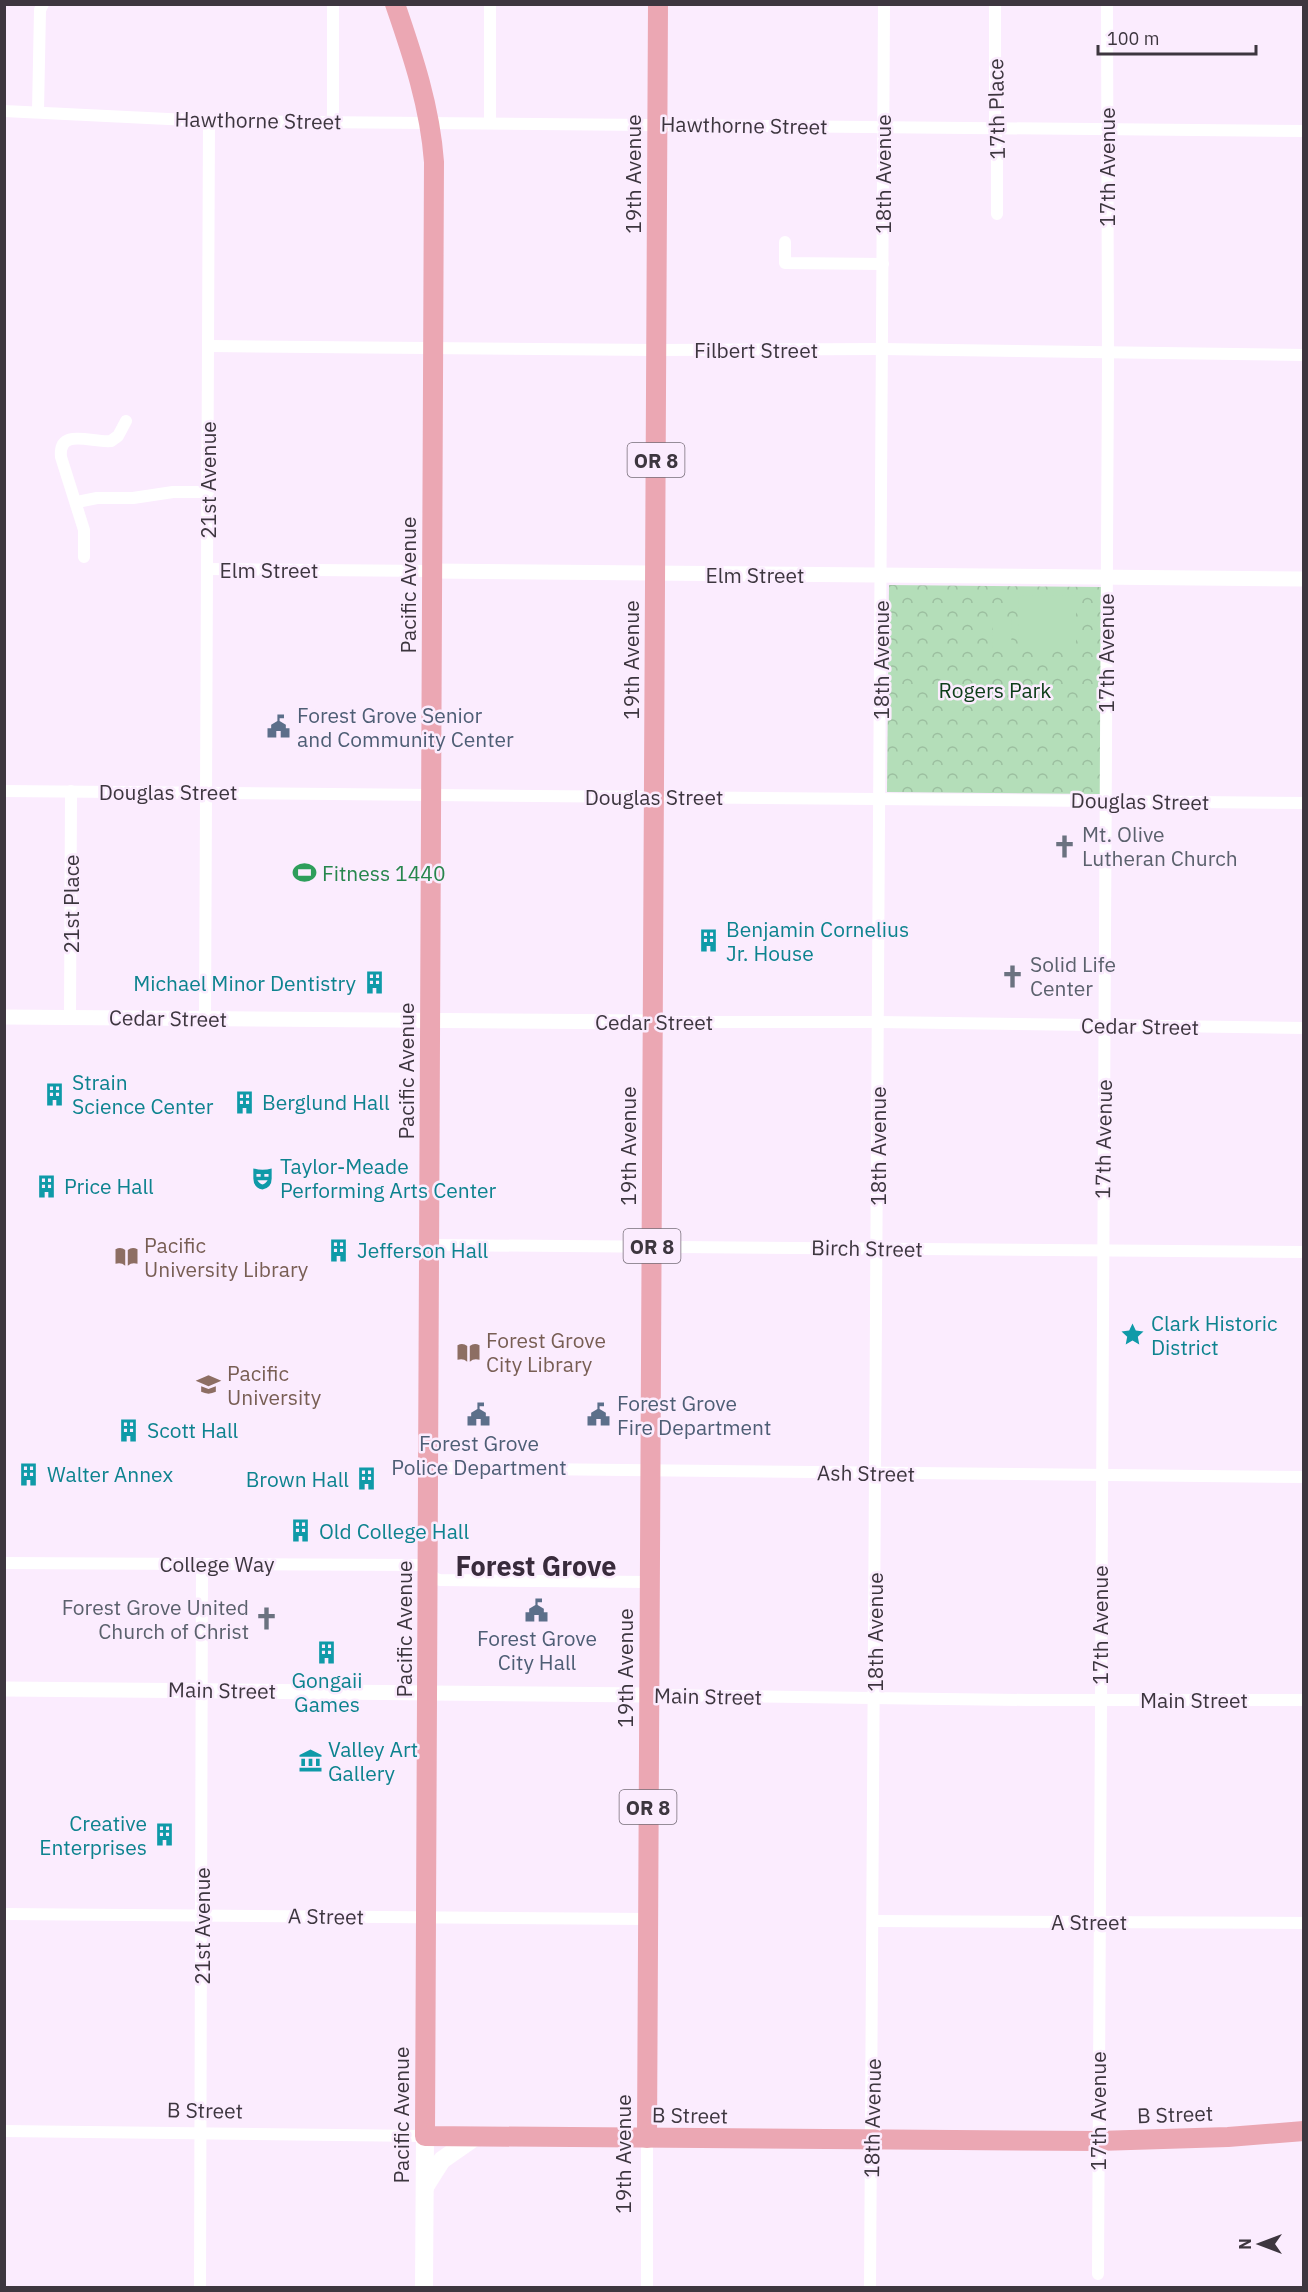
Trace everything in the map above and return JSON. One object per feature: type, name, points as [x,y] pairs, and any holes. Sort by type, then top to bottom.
[{"type":"main road","name":"Pacific Avenue","points":[[395,4],[430,122],[434,162],[424,2288]]},
{"type":"main road","name":"19th Avenue","points":[[647,2138],[658,4]]},
{"type":"main road","name":"B Street","points":[[425,2136],[1098,2141],[1228,2137],[1304,2131]]},
{"type":"main road","points":[[425,2189],[442,2160],[475,2137]]},
{"type":"street","points":[[38,111],[40,10],[43,4]]},
{"type":"street","points":[[333,4],[333,122]]},
{"type":"street","points":[[490,4],[490,122]]},
{"type":"street","name":"18th Avenue","points":[[870,2288],[884,4]]},
{"type":"street","name":"17th Place","points":[[995,4],[994,128],[997,145],[997,214]]},
{"type":"street","name":"17th Avenue","points":[[1098,2274],[1098,1922],[1108,352],[1107,4]]},
{"type":"street","name":"Hawthorne Street","points":[[4,111],[209,121],[1304,131]]},
{"type":"street","name":"21st Avenue","points":[[205,1018],[209,121]]},
{"type":"street","points":[[785,242],[785,263],[883,264]]},
{"type":"street","name":"Filbert Street","points":[[208,346],[434,346],[656,350],[882,349],[1304,355]]},
{"type":"street","points":[[84,557],[84,530],[61,456],[62,443],[76,438],[111,441],[118,436],[126,422]]},
{"type":"street","points":[[77,502],[97,498],[134,498],[173,492],[208,492]]},
{"type":"street","name":"Elm Street","points":[[207,569],[1304,579]]},
{"type":"street","name":"Douglas Street","points":[[4,791],[1304,803]]},
{"type":"street","name":"21st Place","points":[[70,1017],[71,791]]},
{"type":"street","name":"Cedar Street","points":[[4,1017],[879,1022],[1304,1028]]},
{"type":"street","name":"Birch Street","points":[[430,1245],[1304,1252]]},
{"type":"street","name":"Ash Street","points":[[428,1468],[1304,1477]]},
{"type":"street","name":"College Way","points":[[4,1563],[420,1565],[440,1580],[649,1581]]},
{"type":"street","name":"21st Avenue","points":[[200,2288],[202,1564]]},
{"type":"street","name":"Main Street","points":[[4,1689],[428,1692],[874,1699],[1304,1700]]},
{"type":"street","name":"A Street","points":[[4,1914],[648,1919]]},
{"type":"street","name":"A Street","points":[[874,1921],[1304,1923]]},
{"type":"street","name":"B Street","points":[[4,2131],[425,2136]]},
{"type":"street","name":"19th Avenue","points":[[647,2138],[647,2288]]},
{"type":"green space","name":"Rogers Park","points":[[889,585],[1102,587],[1100,794],[887,792]]},
{"type":"green space","points":[[1019,595],[1076,596],[1076,648],[1018,648]]},
{"type":"green space","points":[[993,619],[1012,619],[1011,648],[992,648]]},
{"type":"place","name":"Forest Grove Senior and Community Center","points":[[279,727]]},
{"type":"place","name":"Mt. Olive Lutheran Church","points":[[1064,846]]},
{"type":"place","name":"Fitness 1440","points":[[304,873]]},
{"type":"place","name":"Benjamin Cornelius Jr. House","points":[[708,941]]},
{"type":"place","name":"Solid Life Center","points":[[1012,976]]},
{"type":"place","name":"Michael Minor Dentistry","points":[[374,983]]},
{"type":"place","name":"Strain Science Center","points":[[54,1094]]},
{"type":"place","name":"Berglund Hall","points":[[244,1102]]},
{"type":"place","name":"Taylor-Meade Performing Arts Center","points":[[262,1178]]},
{"type":"place","name":"Price Hall","points":[[46,1186]]},
{"type":"place","name":"Jefferson Hall","points":[[339,1250]]},
{"type":"place","name":"Pacific University Library","points":[[126,1257]]},
{"type":"place","name":"Clark Historic District","points":[[1133,1335]]},
{"type":"place","name":"Forest Grove City Library","points":[[468,1352]]},
{"type":"place","name":"Pacific University","points":[[209,1385]]},
{"type":"place","name":"Forest Grove Police Department","points":[[479,1415]]},
{"type":"place","name":"Forest Grove Fire Department","points":[[599,1415]]},
{"type":"place","name":"Scott Hall","points":[[129,1430]]},
{"type":"place","name":"Walter Annex","points":[[29,1474]]},
{"type":"place","name":"Brown Hall","points":[[367,1479]]},
{"type":"place","name":"Old College Hall","points":[[301,1531]]},
{"type":"place","name":"Forest Grove City Hall","points":[[537,1610]]},
{"type":"place","name":"Forest Grove United Church of Christ","points":[[267,1619]]},
{"type":"place","name":"Gongaii Games","points":[[327,1652]]},
{"type":"place","name":"Valley Art Gallery","points":[[310,1761]]},
{"type":"place","name":"Creative Enterprises","points":[[165,1835]]},
{"type":"district","name":"Forest Grove","points":[[536,1565]]}]
